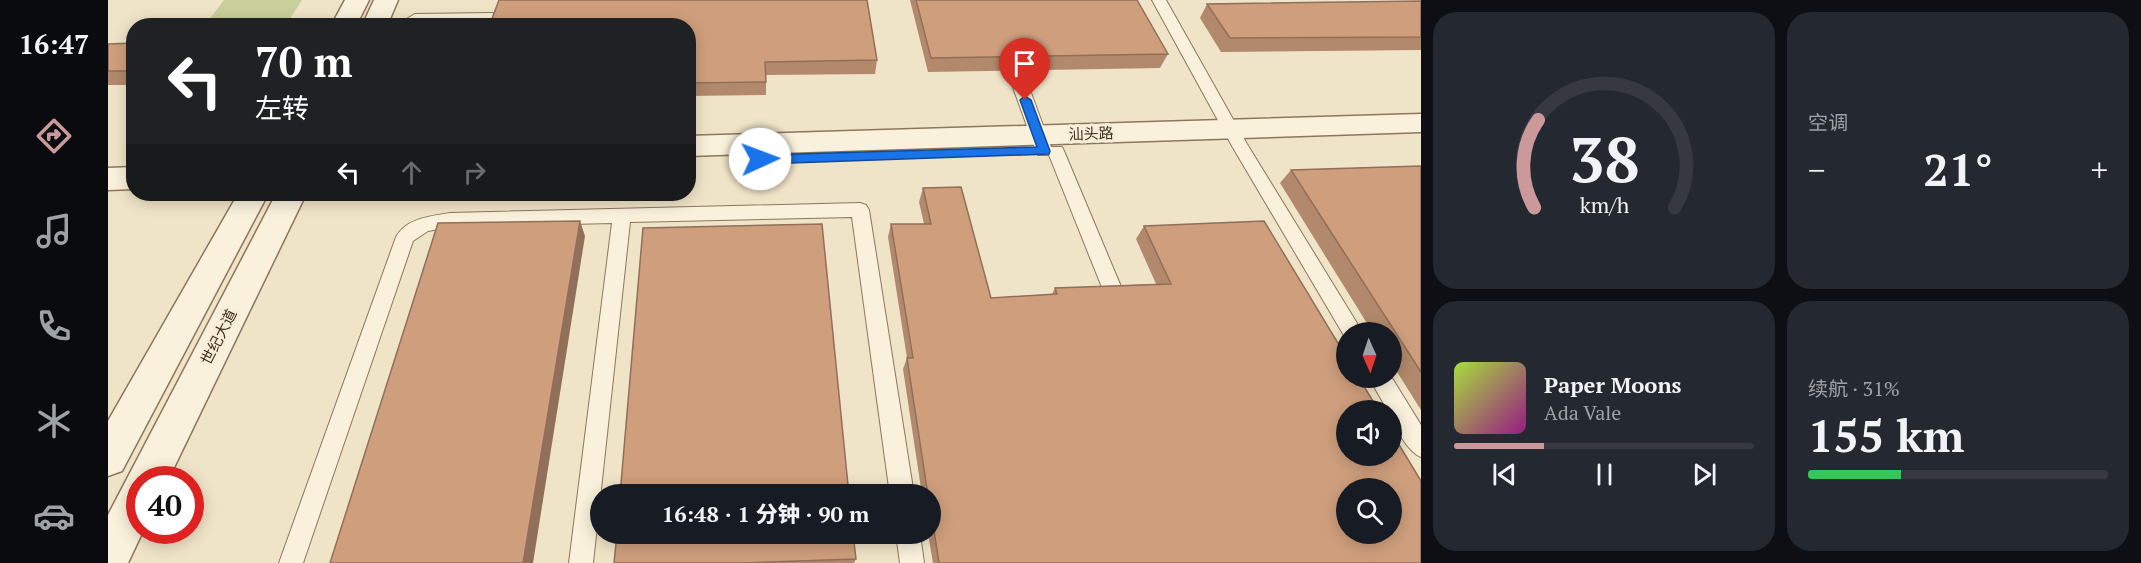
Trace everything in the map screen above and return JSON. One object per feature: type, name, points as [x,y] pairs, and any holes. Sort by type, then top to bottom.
[{"type":"street","points":[[347,18],[357,0]]},
{"type":"street","points":[[378,18],[386,0]]},
{"type":"street","name":"汕头路","points":[[696,162],[1236,137],[1421,123]]},
{"type":"street","name":"汕头路","points":[[1236,137],[1421,140]]},
{"type":"street","name":"汕头路","points":[[696,146],[1046,146]]},
{"type":"street","points":[[108,164],[126,163]]},
{"type":"street","points":[[108,179],[126,178]]},
{"type":"street","points":[[108,458],[249,201]]},
{"type":"street","name":"世纪大道","points":[[154,466],[287,201]]},
{"type":"street","points":[[108,558],[126,523]]},
{"type":"lane","points":[[1159,0],[1236,137],[1346,322]]},
{"type":"lane","points":[[416,18],[494,17]]},
{"type":"lane","points":[[1019,82],[1112,289]]},
{"type":"lane","points":[[291,563],[405,237],[423,225],[450,220],[860,210],[900,484]]},
{"type":"lane","points":[[581,563],[622,216]]},
{"type":"lane","points":[[1386,388],[1421,446]]},
{"type":"lane","points":[[909,544],[912,563]]},
{"type":"green space","points":[[224,0],[302,0],[290,18],[210,18]]},
{"type":"building","points":[[499,0],[867,0],[877,60],[765,62],[766,82],[696,83],[696,18],[492,18]]},
{"type":"building","points":[[916,0],[1137,0],[1168,54],[931,58]]},
{"type":"building","points":[[1421,1],[1421,37],[1230,38],[1207,4]]},
{"type":"building","points":[[126,43],[126,71],[108,71],[108,44]]},
{"type":"building","points":[[1421,166],[1421,372],[1402,342],[1402,322],[1389,322],[1291,170]]},
{"type":"building","points":[[961,187],[991,298],[1057,294],[1055,288],[1171,284],[1144,226],[1264,221],[1336,340],[1336,388],[1365,388],[1372,400],[1336,400],[1336,466],[1402,466],[1402,450],[1421,481],[1421,563],[939,563],[936,544],[941,544],[941,484],[926,484],[907,358],[913,358],[891,224],[931,224],[923,188]]},
{"type":"building","points":[[580,221],[523,563],[330,563],[438,223]]},
{"type":"building","points":[[822,224],[848,484],[621,484],[643,228]]},
{"type":"building","points":[[616,544],[854,544],[856,559],[743,563],[614,563]]},
{"type":"route","points":[[760,159],[1044,151],[1025,100]]}]
